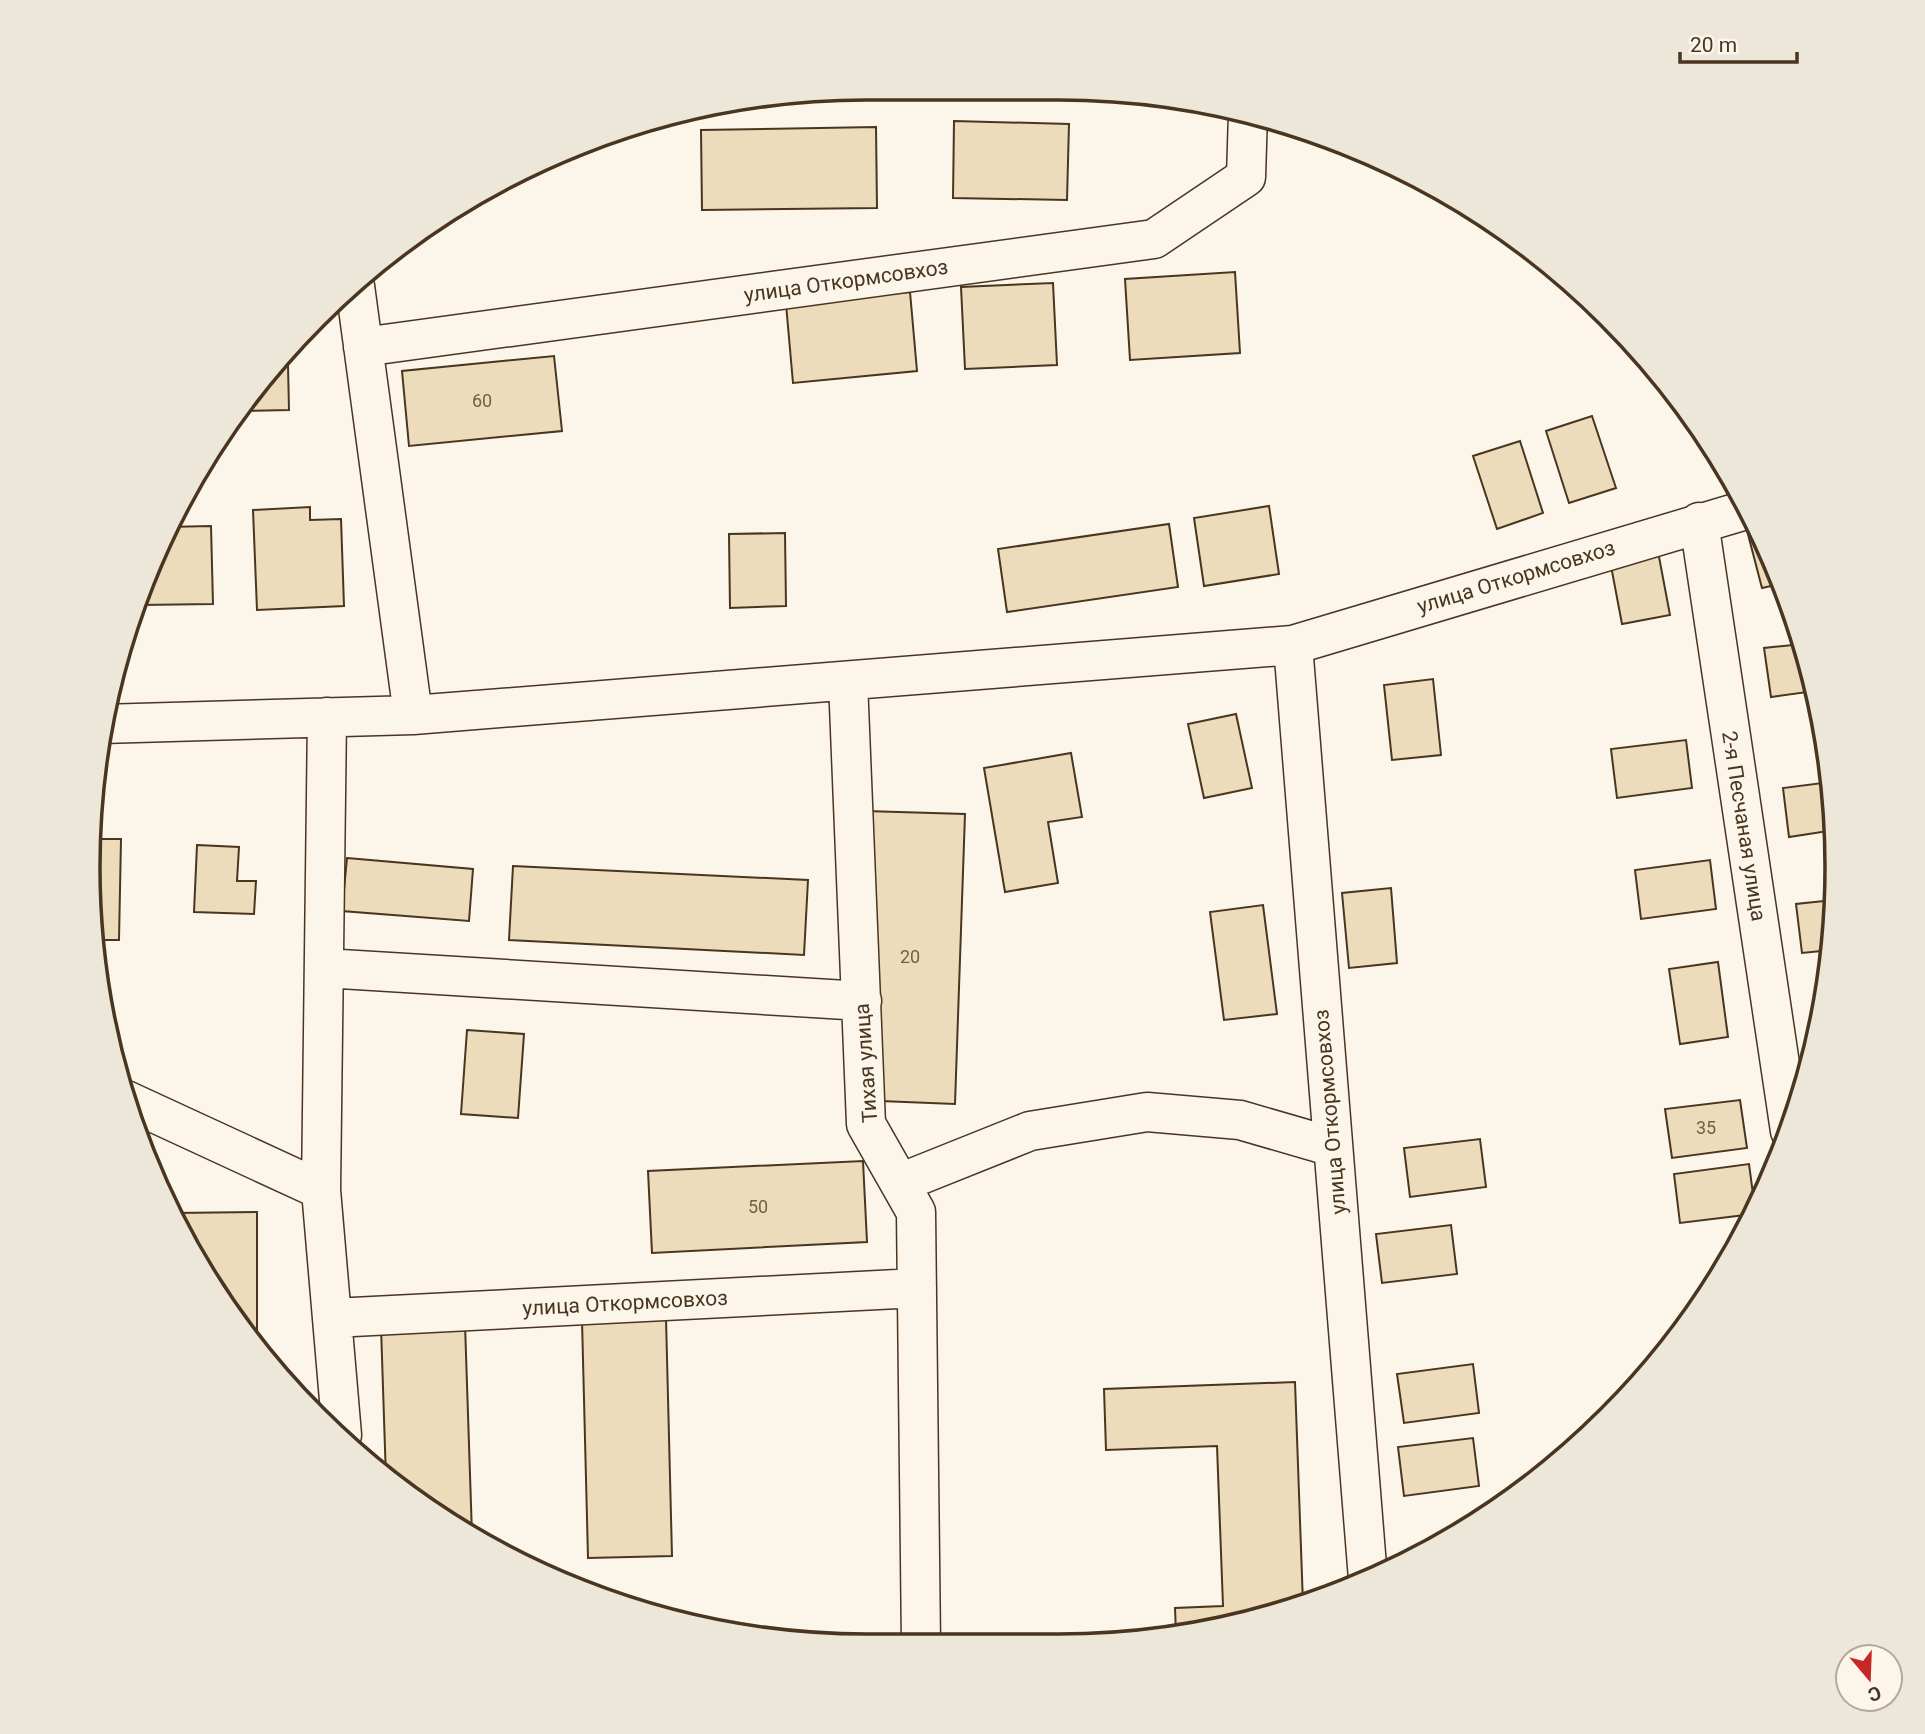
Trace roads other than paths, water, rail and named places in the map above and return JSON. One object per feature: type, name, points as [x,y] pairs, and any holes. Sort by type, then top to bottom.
[{"type":"street","name":"улица Откормсовхоз","points":[[363,347],[1154,239],[1246,177],[1248,124]]},
{"type":"street","points":[[356,294],[413,715]]},
{"type":"street","name":"улица Откормсовхоз","points":[[113,724],[413,715],[1293,645],[1737,512]]},
{"type":"street","name":"2-я Песчаная улица","points":[[1699,522],[1787,1108]]},
{"type":"street","name":"улица Откормсовхоз","points":[[1293,645],[1367,1569]]},
{"type":"street","name":"Тихая улица","points":[[848,681],[866,1124],[916,1212],[921,1634]]},
{"type":"street","points":[[327,717],[321,1190],[341,1426]]},
{"type":"street","points":[[324,968],[862,1001]]},
{"type":"street","points":[[137,1105],[321,1190]]},
{"type":"street","points":[[900,1183],[1030,1131],[1147,1112],[1240,1120],[1333,1147]]},
{"type":"street","name":"улица Откормсовхоз","points":[[333,1318],[917,1288]]}]
